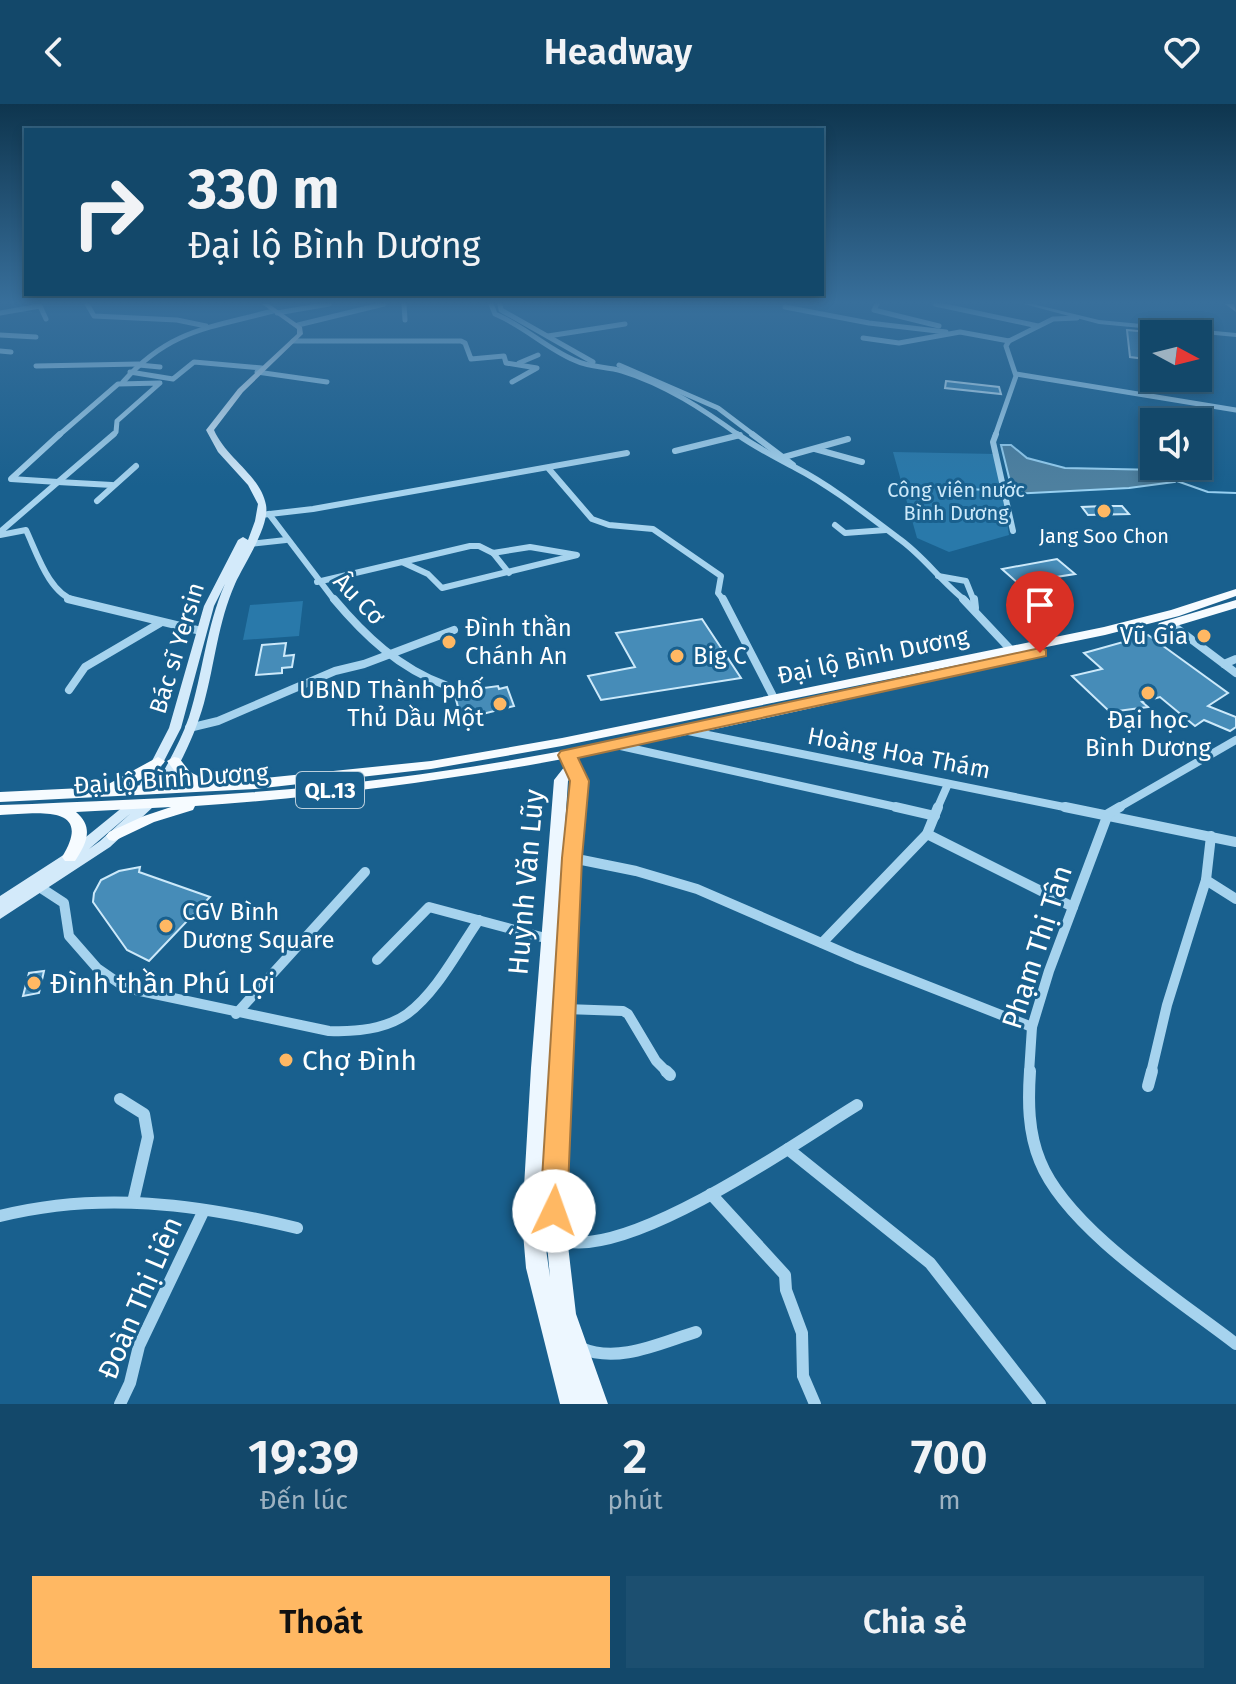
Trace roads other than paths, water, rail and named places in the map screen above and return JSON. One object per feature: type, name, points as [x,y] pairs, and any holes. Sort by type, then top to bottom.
[{"type":"highway","name":"Đại lộ Bình Dương","points":[[566,755],[657,722],[1011,650],[1175,613],[1236,592]]},
{"type":"highway","name":"Đại lộ Bình Dương","points":[[0,810],[51,808],[146,797],[392,783],[566,755],[1171,624],[1236,604]]},
{"type":"highway","points":[[97,793],[135,777],[158,761]]},
{"type":"highway","points":[[174,761],[181,772],[191,779],[222,792]]},
{"type":"highway","points":[[114,836],[222,792]]},
{"type":"highway","name":"Đại lộ Bình Dương","points":[[0,797],[97,793],[146,797]]},
{"type":"highway","points":[[51,808],[71,814],[81,825],[81,836],[70,857]]},
{"type":"main road","points":[[263,517],[256,488],[220,453],[210,430],[220,412],[266,365]]},
{"type":"main road","name":"Bác sĩ Yersin","points":[[234,564],[250,544],[263,517]]},
{"type":"main road","name":"Bác sĩ Yersin","points":[[146,797],[158,761],[175,728],[222,589],[263,517]]},
{"type":"main road","name":"Bác sĩ Yersin","points":[[146,797],[174,761],[189,728],[206,667],[207,632]]},
{"type":"main road","points":[[193,668],[206,667]]},
{"type":"main road","name":"Huỳnh Văn Lũy","points":[[566,755],[580,781],[572,858],[555,1237],[565,1314],[574,1343],[582,1400]]},
{"type":"main road","name":"Huỳnh Văn Lũy","points":[[566,755],[561,780],[549,939],[532,1221],[537,1268],[582,1400]]},
{"type":"main road","points":[[0,914],[114,836],[146,797]]},
{"type":"main road","points":[[0,903],[70,857],[146,797]]},
{"type":"street","points":[[36,366],[105,365]]},
{"type":"street","points":[[112,485],[11,479],[13,474],[123,382],[138,365]]},
{"type":"street","points":[[144,365],[160,367]]},
{"type":"street","points":[[130,372],[173,379],[191,365]]},
{"type":"street","points":[[216,365],[327,382]]},
{"type":"street","points":[[512,382],[538,369],[524,365]]},
{"type":"street","points":[[587,365],[621,370],[695,404],[770,457],[797,468]]},
{"type":"street","points":[[607,365],[632,369],[718,408],[797,468],[902,540],[944,584],[975,608],[1011,650]]},
{"type":"street","points":[[1013,365],[1016,374],[1014,387],[993,442],[1013,531]]},
{"type":"street","points":[[1016,374],[1236,410]]},
{"type":"street","points":[[0,534],[116,432],[117,421],[161,385],[123,382]]},
{"type":"street","points":[[675,451],[740,435]]},
{"type":"street","points":[[784,457],[848,439]]},
{"type":"street","points":[[814,449],[862,462]]},
{"type":"street","points":[[263,517],[627,453]]},
{"type":"street","points":[[97,501],[136,466]]},
{"type":"street","points":[[549,469],[592,519],[609,525],[653,529],[721,576],[718,593],[727,604],[774,698]]},
{"type":"street","points":[[18,517],[55,588],[68,599],[207,632]]},
{"type":"street","name":"Âu Cơ","points":[[263,517],[286,540],[317,582],[386,653],[428,681],[445,685]]},
{"type":"street","points":[[835,525],[845,533],[887,530]]},
{"type":"street","points":[[0,534],[26,530]]},
{"type":"street","points":[[250,544],[286,540]]},
{"type":"street","points":[[317,582],[470,546],[479,546],[493,553],[509,573]]},
{"type":"street","points":[[402,562],[428,574],[442,588],[577,555],[530,547],[493,553]]},
{"type":"street","points":[[938,576],[958,576],[966,581],[974,593],[975,608]]},
{"type":"street","points":[[69,690],[85,667],[161,622]]},
{"type":"street","points":[[1171,624],[1236,673]]},
{"type":"street","points":[[189,728],[218,721],[386,653],[454,630]]},
{"type":"street","points":[[1224,664],[1236,659]]},
{"type":"street","name":"Hoàng Hoa Thám","points":[[683,730],[1236,842]]},
{"type":"street","points":[[1108,814],[1236,740]]},
{"type":"street","points":[[613,745],[935,816]]},
{"type":"street","points":[[822,943],[927,834],[948,784]]},
{"type":"street","name":"Phạm Thị Tân","points":[[1108,814],[1032,1027],[1028,1097],[1031,1134],[1040,1162],[1054,1189],[1106,1243],[1236,1344]]},
{"type":"street","points":[[927,834],[1073,907]]},
{"type":"street","points":[[1148,1086],[1167,1005],[1206,880],[1211,836]]},
{"type":"street","points":[[572,858],[636,871],[697,889],[1032,1027]]},
{"type":"street","points":[[236,1014],[365,872]]},
{"type":"street","points":[[1206,880],[1236,899]]},
{"type":"street","points":[[41,888],[64,903],[69,936],[97,968],[126,988],[236,1014],[329,1031],[357,1032],[406,1015],[429,991],[479,920]]},
{"type":"street","points":[[377,960],[429,907],[549,939]]},
{"type":"street","points":[[565,1009],[623,1011],[628,1014],[656,1061],[670,1075]]},
{"type":"street","points":[[120,1099],[144,1114],[148,1137],[133,1202]]},
{"type":"street","points":[[555,1237],[568,1243],[623,1236],[711,1194],[857,1105]]},
{"type":"street","points":[[788,1149],[930,1263],[1040,1404]]},
{"type":"street","points":[[711,1194],[785,1275],[786,1290],[802,1333],[803,1376],[815,1404]]},
{"type":"street","points":[[0,1216],[51,1205],[104,1200],[204,1210],[297,1228]]},
{"type":"street","name":"Đoàn Thị Liên","points":[[120,1404],[130,1383],[139,1346],[204,1210]]},
{"type":"street","points":[[574,1343],[591,1355],[608,1354],[696,1332]]},
{"type":"waterway","points":[[1174,480],[1208,492],[1236,493]]},
{"type":"waterway","points":[[966,489],[1013,491]]},
{"type":"place","name":"Jang Soo Chon","points":[[1104,511]]},
{"type":"place","name":"Vũ Gia","points":[[1204,636]]},
{"type":"place","name":"Đình thần Chánh An","points":[[449,642]]},
{"type":"place","name":"Big C","points":[[677,656]]},
{"type":"place","name":"Đại học Bình Dương","points":[[1148,693]]},
{"type":"place","name":"UBND Thành phố Thủ Dầu Một","points":[[500,704]]},
{"type":"place","name":"CGV Bình Dương Square","points":[[166,926]]},
{"type":"place","name":"Đình thần Phú Lợi","points":[[34,983]]},
{"type":"place","name":"Chợ Đình","points":[[286,1060]]},
{"type":"park label","name":"Công viên nước Bình Dương","points":[[956,502]]}]
